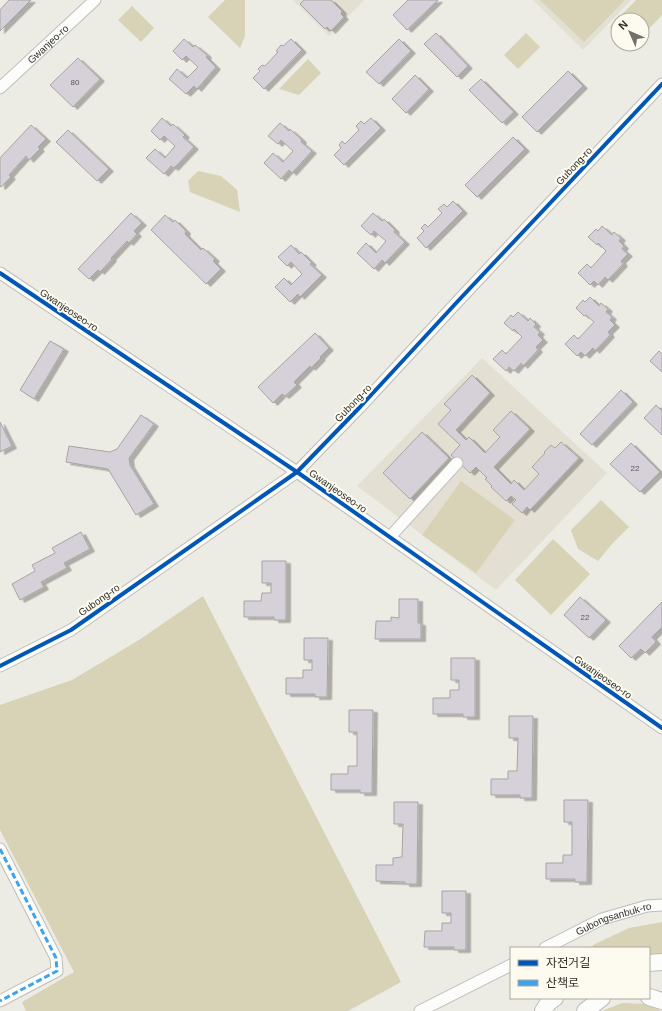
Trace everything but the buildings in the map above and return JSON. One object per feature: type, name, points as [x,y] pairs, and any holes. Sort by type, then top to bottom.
[{"type":"highway","points":[[650,963],[662,962]]},
{"type":"highway","points":[[650,997],[662,1000]]},
{"type":"highway","points":[[543,1011],[554,999]]},
{"type":"highway","points":[[585,1011],[601,999]]},
{"type":"street","name":"Gwanjeo-ro","points":[[0,88],[95,0]]},
{"type":"street","name":"Gubong-ro","points":[[0,666],[71,630],[296,472],[360,407],[662,84]]},
{"type":"street","name":"Gwanjeoseo-ro","points":[[0,273],[296,472],[662,728]]},
{"type":"street","points":[[390,537],[457,463]]},
{"type":"street","points":[[0,849],[56,958],[57,971],[0,1001]]},
{"type":"street","name":"Gubongsanbuk-ro","points":[[547,947],[602,919],[647,906],[662,905]]},
{"type":"street","points":[[420,1011],[432,1008],[510,966]]},
{"type":"shaded area","points":[[225,0],[245,0],[245,36],[240,48],[208,17]]},
{"type":"shaded area","points":[[293,0],[364,0],[329,36]]},
{"type":"shaded area","points":[[533,0],[631,0],[619,12],[610,12],[610,22],[583,50]]},
{"type":"shaded area","points":[[540,0],[625,0],[613,12],[610,12],[610,15],[584,42]]},
{"type":"shaded area","points":[[636,0],[662,0],[662,15],[650,28],[650,12],[624,12]]},
{"type":"shaded area","points":[[132,6],[154,28],[141,42],[118,20]]},
{"type":"shaded area","points":[[526,33],[540,47],[518,69],[504,55]]},
{"type":"shaded area","points":[[308,59],[321,73],[299,95],[279,89]]},
{"type":"shaded area","points":[[198,171],[221,176],[237,190],[240,212],[190,192],[188,181]]},
{"type":"shaded area","points":[[482,358],[607,473],[496,590],[357,486]]},
{"type":"shaded area","points":[[461,481],[515,520],[476,573],[422,535]]},
{"type":"shaded area","points":[[601,500],[629,527],[598,561],[578,549],[571,530]]},
{"type":"shaded area","points":[[553,539],[590,574],[551,615],[515,580]]},
{"type":"shaded area","points":[[203,596],[401,982],[348,1011],[26,1011],[22,1002],[74,972],[0,830],[0,705],[72,680],[139,640]]},
{"type":"shaded area","points":[[662,922],[662,956],[650,957],[650,947],[590,947],[629,928]]},
{"type":"shaded area","points":[[622,1003],[650,1004],[661,1011],[602,1011]]},
{"type":"marked path","points":[[0,849],[56,958],[57,971],[0,1001]]},
{"type":"cycle path","points":[[0,666],[71,630],[297,472],[360,407],[662,84]]},
{"type":"cycle path","points":[[0,273],[297,472],[662,728]]}]
